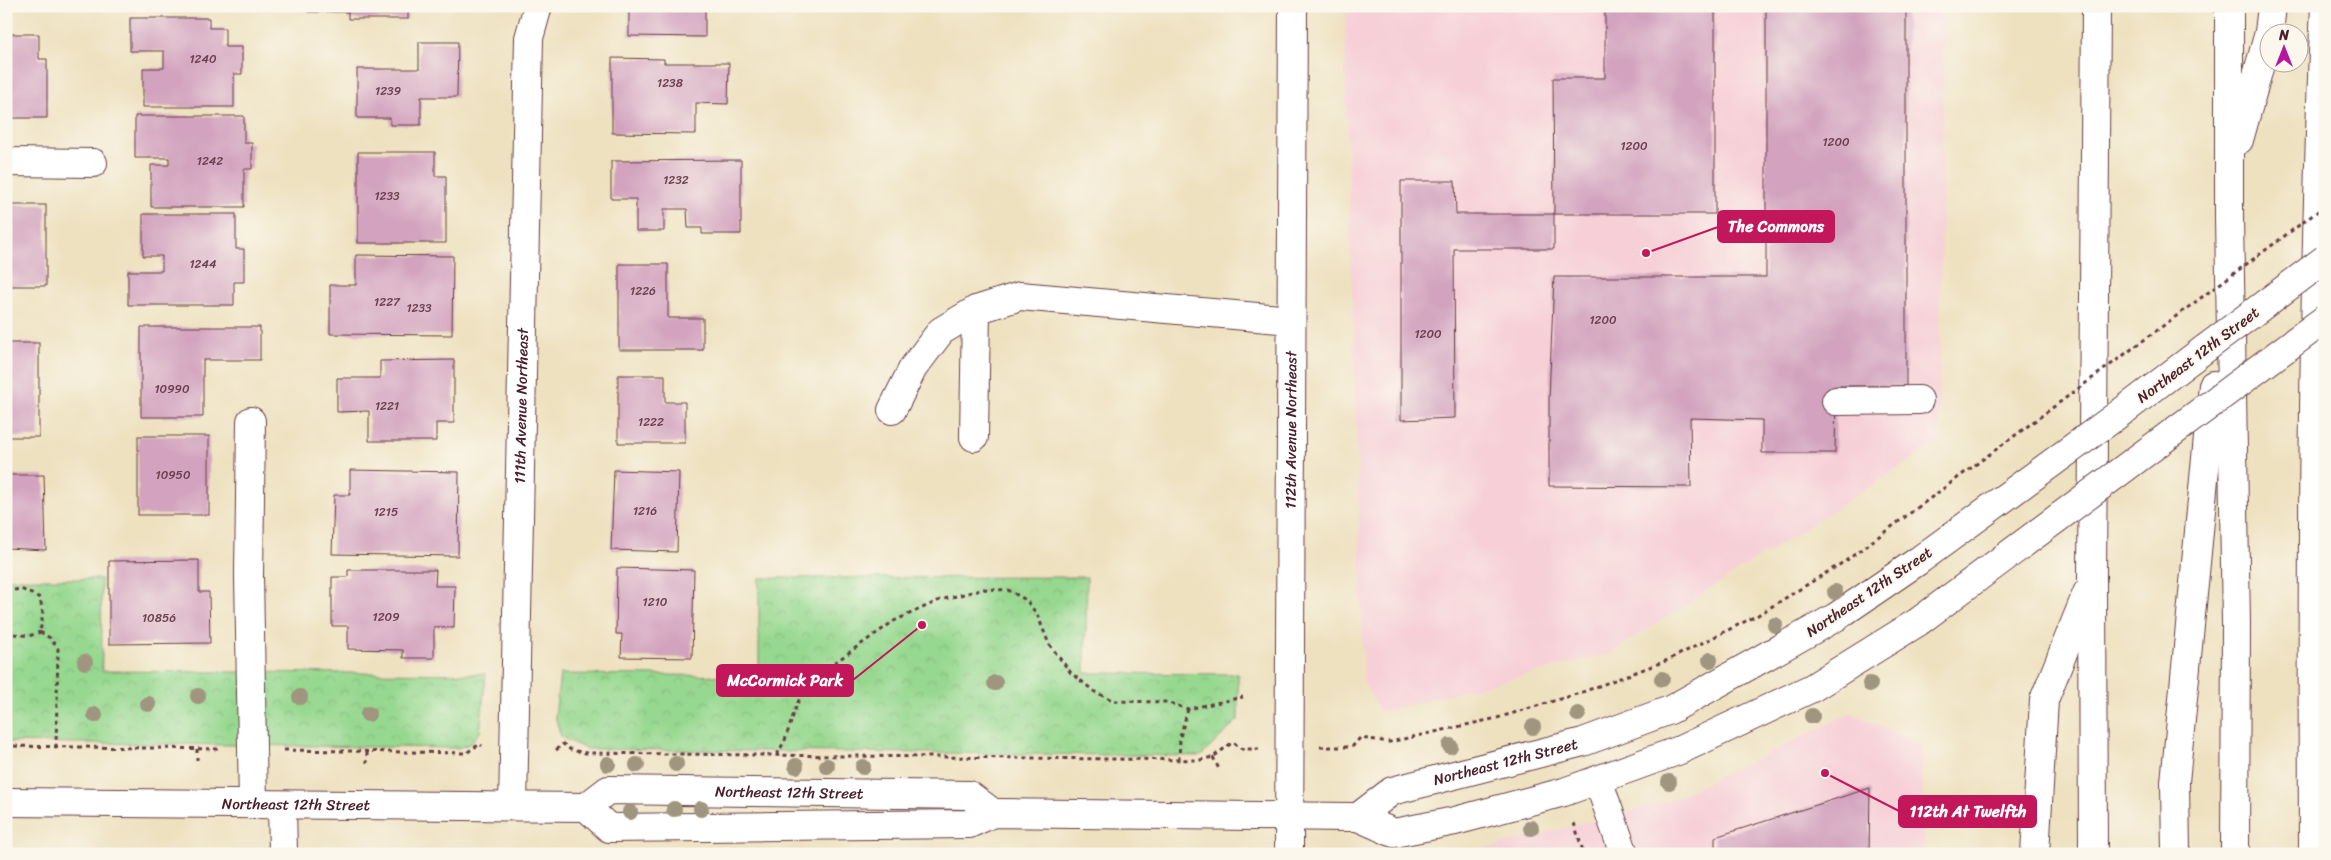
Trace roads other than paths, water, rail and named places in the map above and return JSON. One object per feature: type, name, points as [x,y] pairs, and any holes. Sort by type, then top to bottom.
[{"type":"main road","name":"111th Avenue Northeast","points":[[513,806],[530,38],[538,6]]},
{"type":"main road","name":"112th Avenue Northeast","points":[[1289,854],[1293,6]]},
{"type":"main road","points":[[2093,854],[2092,580],[2096,6]]},
{"type":"main road","points":[[2229,6],[2229,218],[2236,624],[2235,854]]},
{"type":"main road","points":[[2270,22],[2272,6]]},
{"type":"main road","points":[[2312,854],[2312,529],[2317,193],[2325,6]]},
{"type":"main road","points":[[2230,168],[2258,72]]},
{"type":"main road","points":[[6,162],[93,163]]},
{"type":"main road","points":[[2176,854],[2175,782],[2229,218]]},
{"type":"main road","name":"Northeast 12th Street","points":[[1358,817],[1392,792],[1583,742],[1670,710],[1836,617],[1918,561],[2123,411],[2325,259]]},
{"type":"main road","points":[[892,410],[913,368],[941,331],[976,310],[1020,296],[1291,320]]},
{"type":"main road","points":[[974,437],[976,310]]},
{"type":"main road","name":"Northeast 12th Street","points":[[586,807],[609,828],[969,824],[993,813],[1358,817],[1394,833],[1454,821],[1546,797],[1680,750],[1812,688],[1918,622],[2325,319]]},
{"type":"main road","points":[[1836,401],[1919,400]]},
{"type":"main road","points":[[251,421],[249,575],[253,805]]},
{"type":"main road","points":[[2035,854],[2044,700],[2092,580]]},
{"type":"main road","points":[[1598,780],[1624,854]]},
{"type":"main road","name":"Northeast 12th Street","points":[[6,802],[586,807],[608,790],[969,795],[993,813]]},
{"type":"main road","points":[[282,805],[283,854]]},
{"type":"place","name":"The Commons","points":[[1646,253]]},
{"type":"place","name":"McCormick Park","points":[[922,625]]},
{"type":"place","name":"112th At Twelfth","points":[[1825,773]]}]
